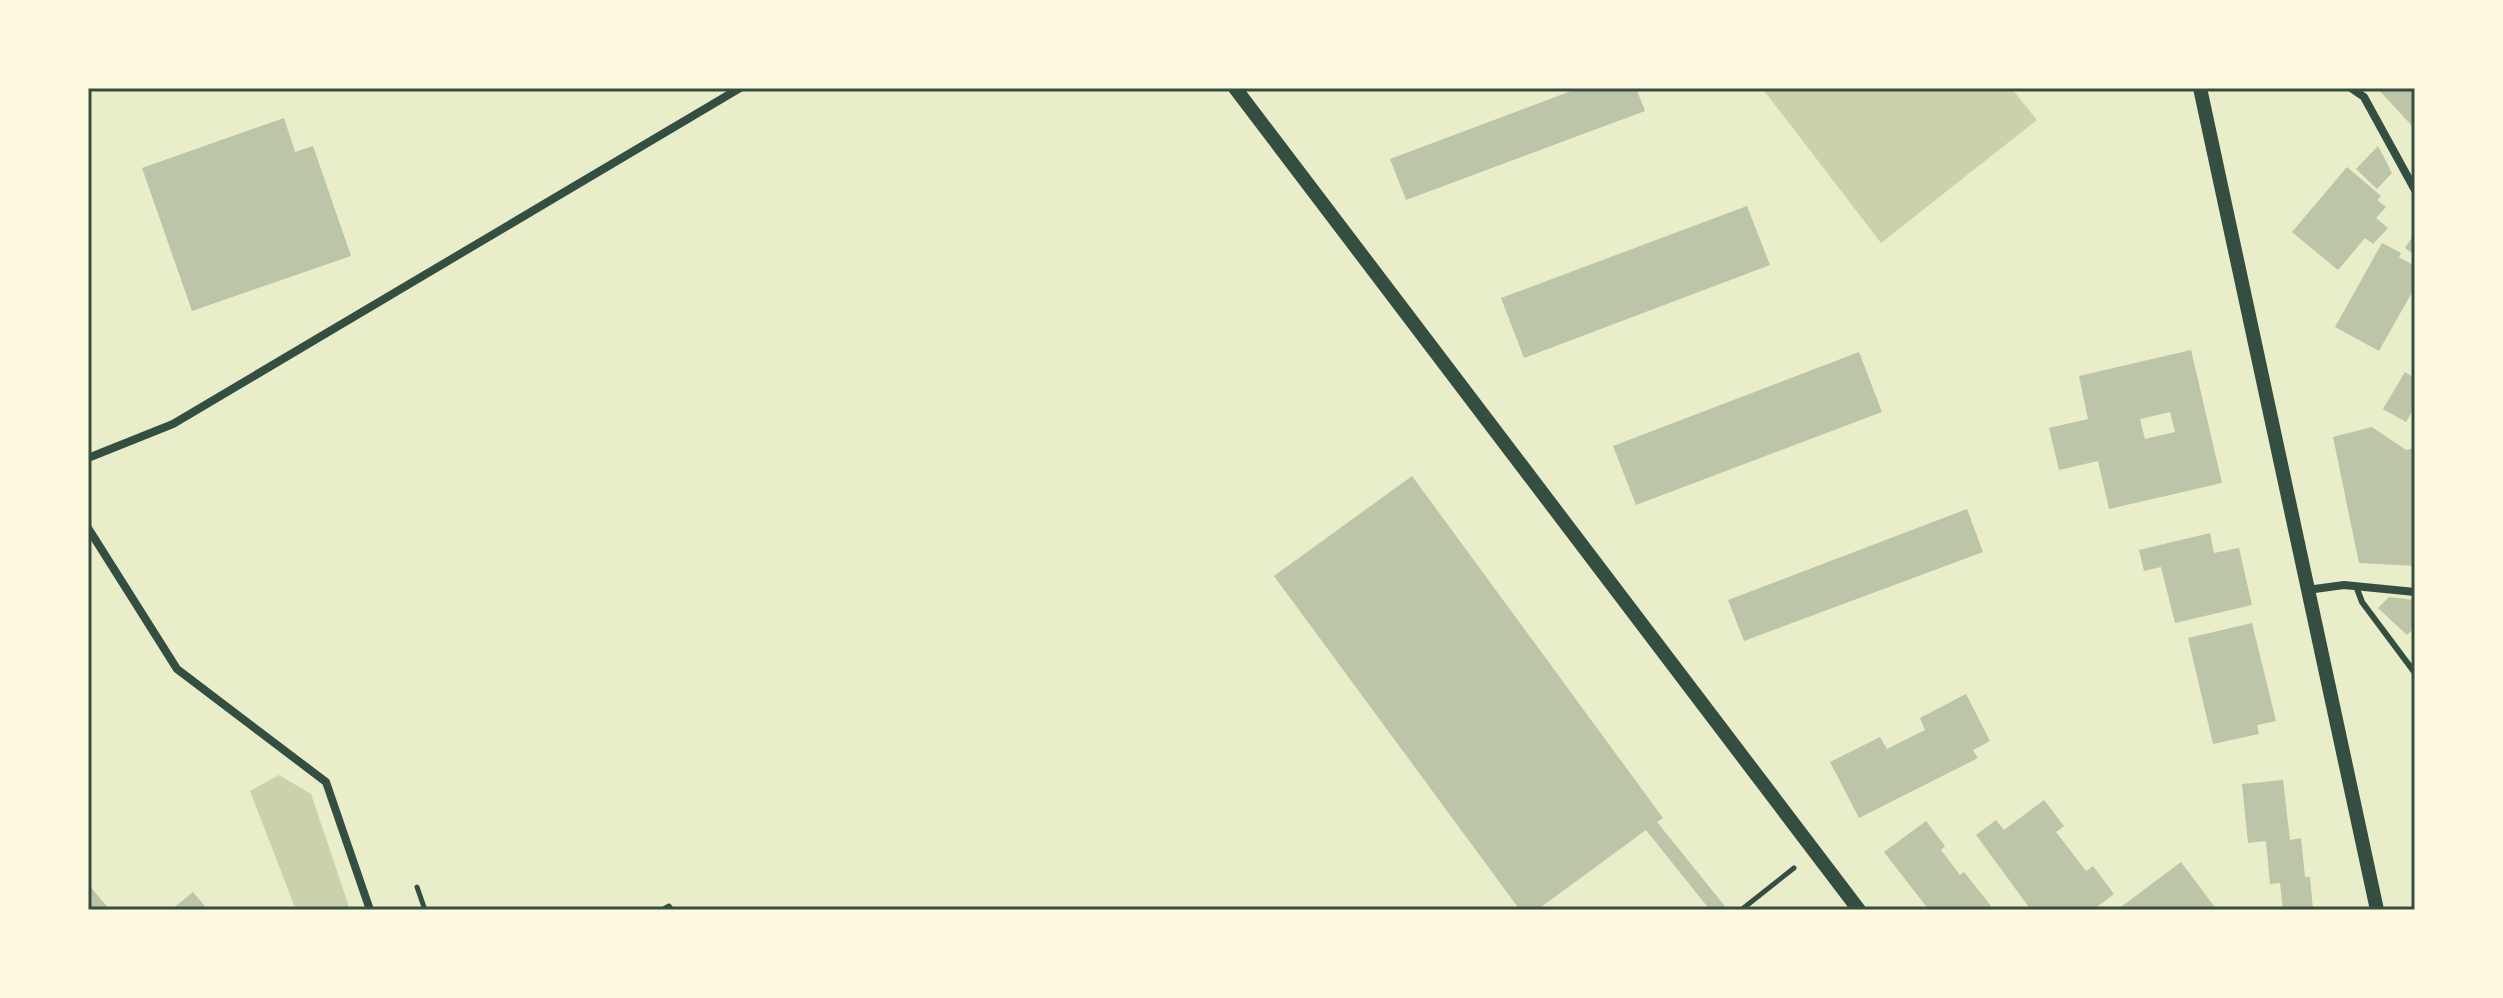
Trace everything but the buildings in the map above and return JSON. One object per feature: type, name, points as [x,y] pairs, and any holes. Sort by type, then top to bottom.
[{"type":"street","points":[[88,458],[173,424],[740,88]]},
{"type":"street","points":[[1235,88],[1859,910]]},
{"type":"street","points":[[2200,88],[2377,910]]},
{"type":"street","points":[[2351,88],[2364,97],[2415,190]]},
{"type":"street","points":[[88,528],[177,669],[326,782],[370,910]]},
{"type":"street","points":[[2306,590],[2344,585],[2415,592]]},
{"type":"lane","points":[[2356,586],[2362,602],[2415,673]]},
{"type":"path","points":[[1741,910],[1794,868]]},
{"type":"path","points":[[417,887],[425,910]]},
{"type":"path","points":[[662,910],[669,906],[672,910]]},
{"type":"green space","points":[[1762,88],[2011,88],[2037,120],[1881,243]]},
{"type":"green space","points":[[279,775],[311,794],[350,910],[296,910],[250,791]]}]
